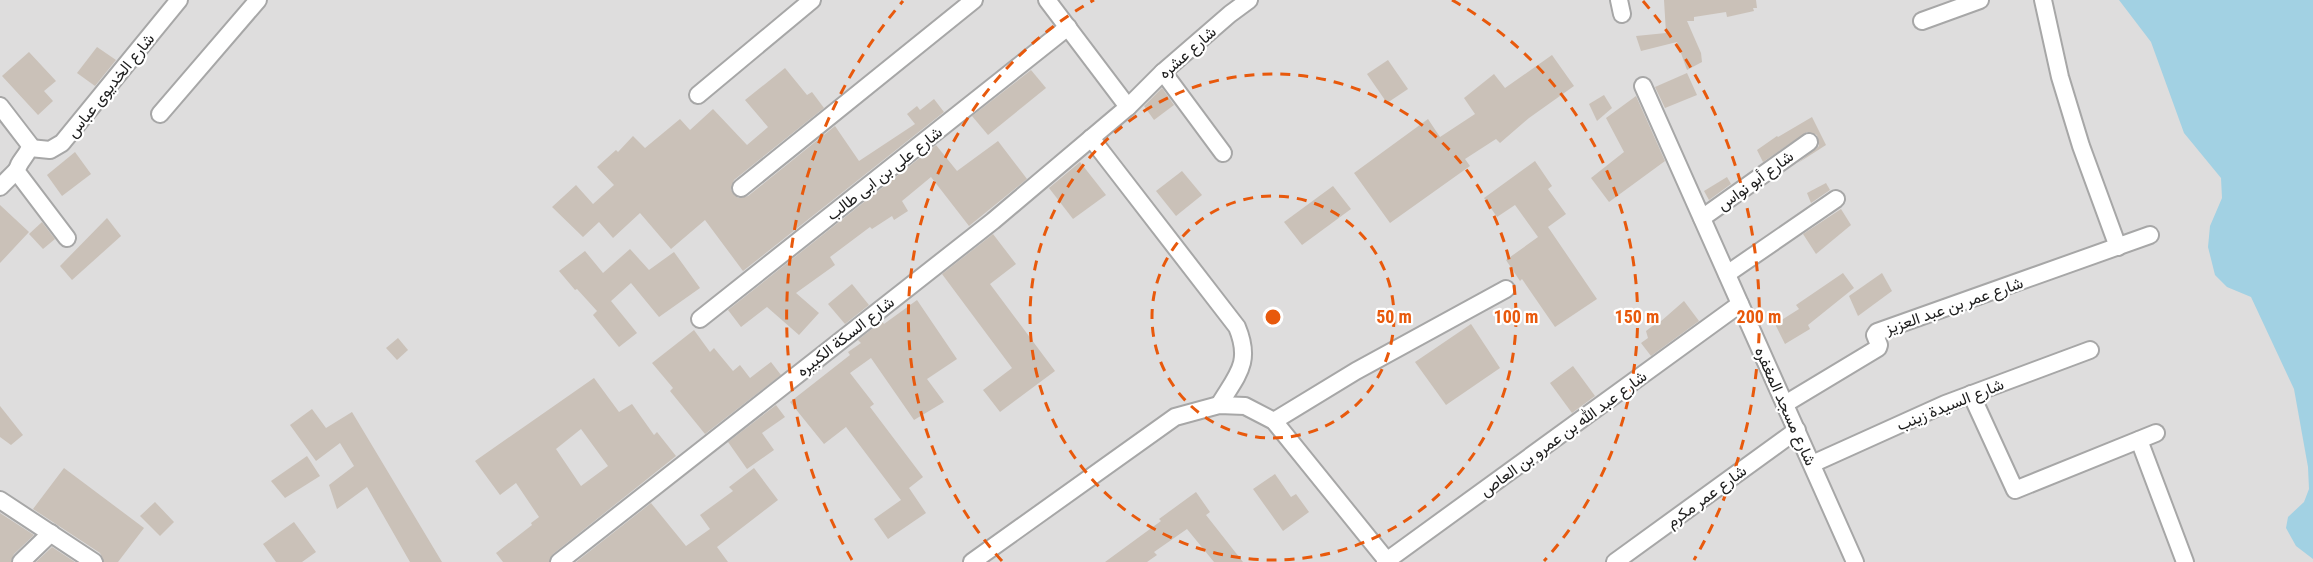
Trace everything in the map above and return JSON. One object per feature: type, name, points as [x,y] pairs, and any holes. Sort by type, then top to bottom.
[{"type":"street","name":"شارع الخديوى عباس","points":[[30,148],[50,150],[62,143],[179,0]]},
{"type":"street","points":[[160,114],[258,0]]},
{"type":"street","points":[[698,95],[812,0]]},
{"type":"street","points":[[741,188],[974,0]]},
{"type":"street","points":[[1047,0],[1128,107]]},
{"type":"street","name":"شارع عشره","points":[[1128,107],[1163,72],[1249,0]]},
{"type":"street","points":[[1922,21],[1980,0]]},
{"type":"street","points":[[2043,0],[2060,77],[2081,146],[2118,247]]},
{"type":"street","name":"شارع على بن ابى طالب","points":[[700,319],[1068,27]]},
{"type":"street","points":[[1163,72],[1223,153]]},
{"type":"street","name":"شارع مسجد المغفره","points":[[1643,86],[1855,562]]},
{"type":"street","points":[[0,106],[30,145],[17,170],[0,187]]},
{"type":"street","name":"شارع السكة الكبيره","points":[[559,562],[752,408],[993,221],[1128,107]]},
{"type":"street","points":[[1091,138],[1237,327],[1244,344],[1245,356],[1241,368],[1219,405]]},
{"type":"street","name":"شارع أبو نواس","points":[[1702,218],[1809,142]]},
{"type":"street","points":[[17,170],[67,238]]},
{"type":"street","points":[[1726,273],[1836,199]]},
{"type":"street","name":"شارع عمر بن عبد العزيز","points":[[1785,404],[1878,348],[1875,335],[1877,332],[2150,235]]},
{"type":"street","points":[[1275,421],[1356,371],[1506,289]]},
{"type":"street","name":"شارع عبد الله بن عمرو بن العاص","points":[[1387,562],[1740,304]]},
{"type":"street","name":"شارع السيدة زينب","points":[[1812,464],[1918,415],[2090,350]]},
{"type":"street","points":[[1971,394],[2014,490],[2156,433]]},
{"type":"street","points":[[972,562],[1175,417],[1219,405],[1245,406],[1275,421],[1387,562]]},
{"type":"street","name":"شارع عمر مكرم","points":[[1615,562],[1797,430]]},
{"type":"street","points":[[2139,440],[2185,562]]},
{"type":"street","points":[[0,500],[94,562]]},
{"type":"street","points":[[21,562],[51,533]]},
{"type":"shaded area","points":[[0,0],[2313,0],[2313,562],[0,562]]},
{"type":"water","points":[[2119,0],[2313,0],[2313,559],[2296,546],[2286,528],[2288,517],[2304,502],[2309,489],[2308,467],[2294,389],[2251,297],[2227,287],[2215,275],[2208,247],[2210,226],[2222,198],[2221,178],[2184,133],[2151,42]]},
{"type":"building","points":[[1664,0],[1756,0],[1757,8],[1753,8],[1754,11],[1727,17],[1726,12],[1694,17],[1694,21],[1687,21],[1701,53],[1702,62],[1687,70],[1677,42],[1641,51],[1636,36],[1666,33]]},
{"type":"building","points":[[97,47],[116,60],[95,86],[77,73]]},
{"type":"building","points":[[29,52],[56,81],[44,91],[53,101],[38,115],[2,76]]},
{"type":"building","points":[[1552,55],[1574,86],[1529,118],[1500,143],[1496,139],[1465,159],[1470,166],[1390,223],[1354,173],[1428,119],[1440,137],[1475,114],[1464,98],[1494,74],[1505,88]]},
{"type":"building","points":[[1388,60],[1408,89],[1387,103],[1367,74]]},
{"type":"building","points":[[785,68],[807,95],[812,92],[824,108],[734,180],[731,190],[738,198],[748,196],[835,126],[859,161],[915,124],[907,114],[917,106],[920,110],[934,99],[944,112],[743,271],[705,220],[671,249],[640,213],[613,238],[599,222],[583,237],[552,207],[576,185],[593,204],[614,185],[597,167],[616,150],[618,152],[633,136],[645,148],[680,119],[690,130],[713,109],[747,145],[768,127],[745,100]]},
{"type":"building","points":[[1031,70],[1046,88],[988,135],[972,116]]},
{"type":"building","points":[[1687,73],[1697,95],[1665,108],[1655,87]]},
{"type":"building","points":[[1162,88],[1174,105],[1154,120],[1144,106]]},
{"type":"building","points":[[1604,95],[1612,108],[1597,121],[1589,104]]},
{"type":"building","points":[[1636,96],[1665,161],[1609,202],[1591,178],[1624,152],[1606,118]]},
{"type":"building","points":[[1812,117],[1826,145],[1798,163],[1819,146],[1817,135],[1807,132],[1763,162],[1757,150]]},
{"type":"building","points":[[998,141],[1027,179],[969,226],[931,177],[902,201],[908,211],[894,220],[892,216],[872,229],[870,227],[830,257],[835,265],[796,293],[819,313],[799,335],[767,307],[741,327],[728,310],[936,145],[957,171]]},
{"type":"building","points":[[75,152],[91,174],[62,196],[47,175]]},
{"type":"building","points":[[1535,161],[1552,186],[1548,189],[1566,214],[1548,227],[1597,299],[1555,327],[1506,260],[1538,237],[1515,205],[1497,217],[1484,198]]},
{"type":"building","points":[[1080,162],[1106,195],[1073,219],[1049,188]]},
{"type":"building","points":[[1182,171],[1202,195],[1176,216],[1156,191]]},
{"type":"building","points":[[1727,177],[1731,184],[1709,200],[1704,191]]},
{"type":"building","points":[[1826,183],[1830,190],[1811,203],[1807,193]]},
{"type":"building","points":[[1333,186],[1351,209],[1302,245],[1284,222]]},
{"type":"building","points":[[0,205],[29,232],[0,263]]},
{"type":"building","points":[[1841,209],[1851,225],[1816,254],[1803,234]]},
{"type":"building","points":[[107,218],[121,236],[72,280],[60,266]]},
{"type":"building","points":[[42,222],[55,239],[43,249],[29,234]]},
{"type":"building","points":[[993,234],[1016,264],[990,284],[1055,371],[1000,412],[983,390],[1012,368],[942,274]]},
{"type":"building","points":[[630,249],[649,270],[674,252],[700,288],[659,317],[631,283],[611,301],[637,333],[619,347],[593,315],[597,311],[559,271],[585,251],[603,273]]},
{"type":"building","points":[[1843,273],[1854,288],[1808,325],[1810,329],[1785,344],[1775,324],[1799,309],[1796,305]]},
{"type":"building","points":[[1882,273],[1892,291],[1858,316],[1849,296]]},
{"type":"building","points":[[852,284],[869,305],[845,324],[828,304]]},
{"type":"building","points":[[917,300],[957,359],[927,379],[944,402],[914,420],[871,358],[850,373],[874,404],[870,407],[923,477],[909,488],[926,513],[888,539],[874,519],[901,500],[846,427],[824,444],[790,402],[850,355],[848,352],[861,343],[858,340],[882,321],[884,324]]},
{"type":"building","points":[[1684,301],[1699,321],[1651,356],[1641,343],[1648,338],[1646,331]]},
{"type":"building","points":[[1471,324],[1500,368],[1446,405],[1415,362]]},
{"type":"building","points":[[694,330],[710,352],[714,348],[733,371],[740,365],[750,378],[771,362],[781,375],[705,434],[670,391],[673,388],[652,363]]},
{"type":"building","points":[[398,338],[408,350],[397,360],[386,348]]},
{"type":"building","points":[[1573,366],[1595,396],[1572,413],[1550,383]]},
{"type":"building","points":[[594,378],[619,412],[632,404],[654,435],[657,432],[676,456],[553,554],[549,562],[503,562],[496,553],[539,517],[516,483],[500,495],[475,461]],"holes":[[[581,429],[608,466],[581,486],[556,449]]]},
{"type":"building","points":[[776,405],[785,417],[762,433],[774,450],[747,469],[728,442]]},
{"type":"building","points":[[0,406],[23,435],[11,445],[0,437]]},
{"type":"building","points":[[312,409],[326,428],[352,412],[442,562],[410,562],[367,487],[337,509],[329,485],[354,466],[340,443],[316,461],[290,425]]},
{"type":"building","points":[[307,456],[320,476],[285,498],[271,481]]},
{"type":"building","points":[[64,468],[144,528],[118,562],[104,562],[100,553],[33,509]]},
{"type":"building","points":[[754,468],[778,500],[717,547],[728,562],[576,562],[651,503],[686,546],[710,529],[700,515],[733,491],[729,487]]},
{"type":"building","points":[[1275,474],[1291,497],[1296,494],[1309,512],[1283,531],[1253,489]]},
{"type":"building","points":[[1196,492],[1210,512],[1206,515],[1243,562],[1214,562],[1187,529],[1154,552],[1157,555],[1147,562],[1105,562],[1161,521],[1159,519]]},
{"type":"building","points":[[155,502],[174,522],[160,536],[140,516]]},
{"type":"building","points":[[0,513],[34,535],[14,554],[11,562],[0,562]]},
{"type":"building","points":[[294,522],[316,552],[302,562],[276,562],[263,544]]},
{"type":"building","points":[[52,547],[75,562],[36,562]]}]
